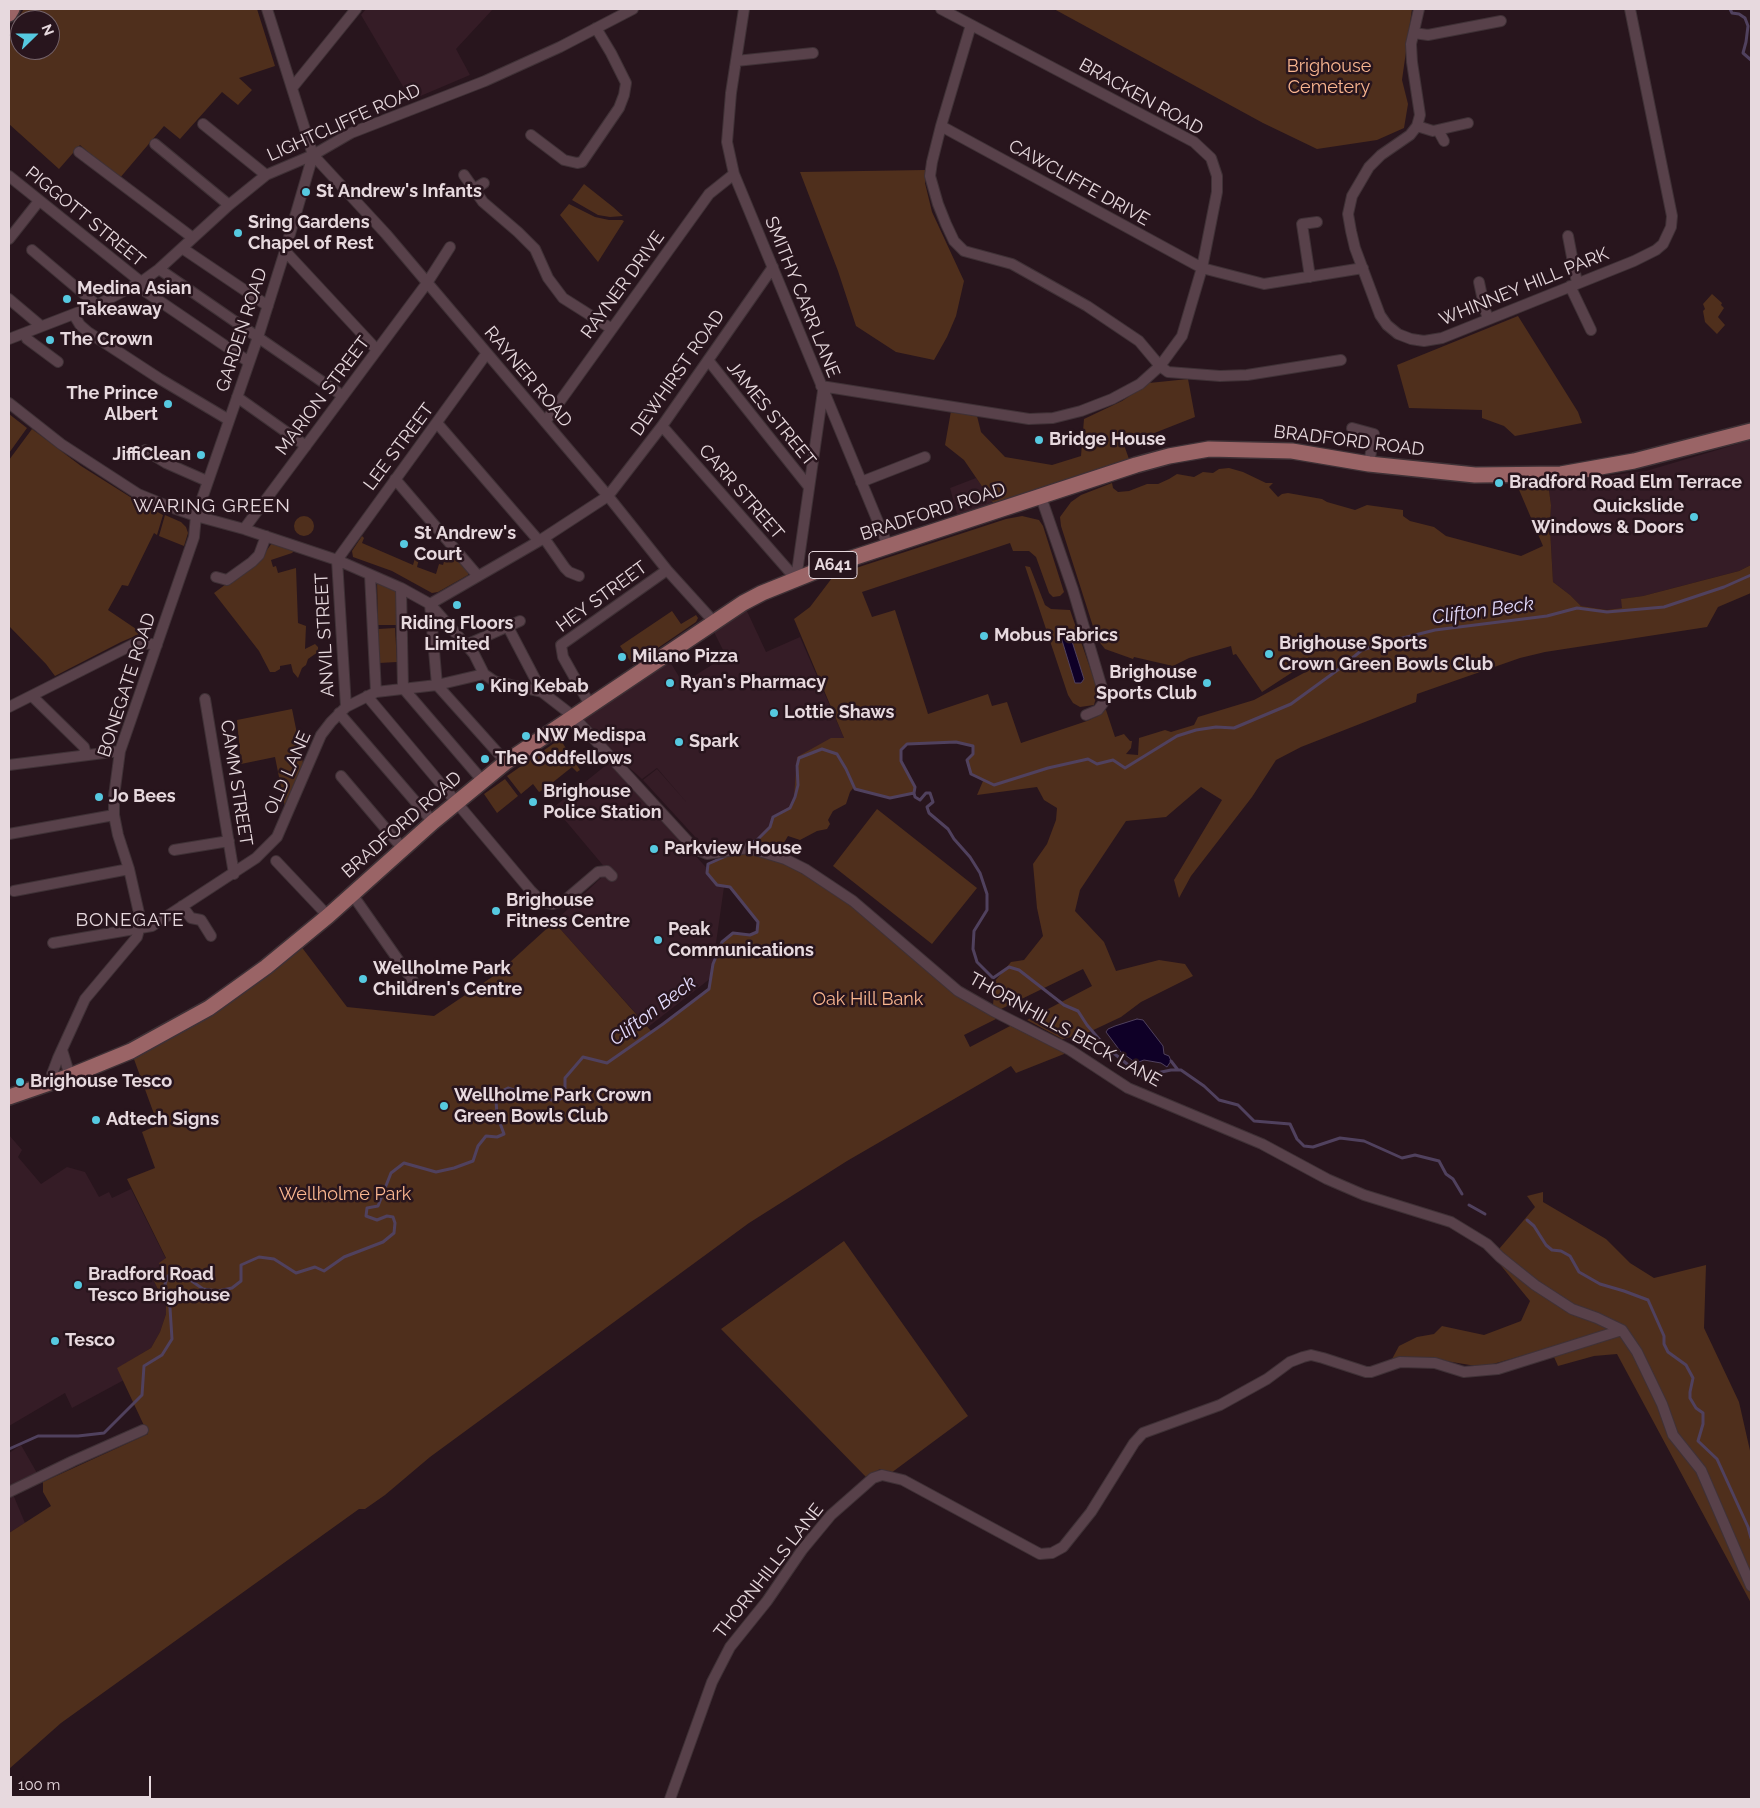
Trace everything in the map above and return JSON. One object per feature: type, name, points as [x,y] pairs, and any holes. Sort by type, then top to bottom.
[{"type":"main road","points":[[9,14],[12,9]]},
{"type":"main road","name":"BRADFORD ROAD","points":[[9,1097],[70,1076],[131,1051],[209,1008],[266,967],[328,916],[482,780],[506,762],[743,603],[762,593],[834,564],[1136,465],[1169,456],[1209,449],[1292,450],[1369,464],[1474,475],[1561,474],[1634,462],[1751,431]]},
{"type":"street","points":[[267,9],[312,155]]},
{"type":"street","points":[[292,88],[356,9]]},
{"type":"street","name":"LIGHTCLIFFE ROAD","points":[[9,339],[74,315],[139,283],[159,269],[229,205],[266,175],[312,155],[351,133],[484,81],[560,47],[633,9]]},
{"type":"street","name":"SMITHY CARR LANE","points":[[744,9],[731,93],[727,142],[734,174],[822,388],[796,579]]},
{"type":"street","name":"BRACKEN ROAD","points":[[822,388],[1028,419],[1053,418],[1081,411],[1112,399],[1140,384],[1160,366],[1182,336],[1202,268],[1218,192],[1217,176],[1211,158],[1194,142],[941,9]]},
{"type":"street","points":[[1419,9],[1412,44],[1412,62],[1420,115],[1417,126],[1433,131],[1468,123]]},
{"type":"street","name":"WHINNEY HILL PARK","points":[[1417,126],[1410,135],[1381,155],[1369,166],[1352,196],[1348,214],[1351,231],[1380,315],[1387,325],[1398,334],[1411,340],[1438,339],[1634,261],[1656,250],[1663,244],[1671,227],[1672,216],[1630,9]]},
{"type":"street","points":[[1414,33],[1428,35],[1502,21]]},
{"type":"street","points":[[971,24],[941,126],[930,176],[938,204],[954,241],[964,251],[1012,264],[1087,306],[1139,341],[1160,366],[1168,372],[1220,376],[1247,375],[1341,360]]},
{"type":"street","points":[[531,135],[564,160],[576,163],[582,162],[619,108],[626,83],[612,53],[596,28]]},
{"type":"street","points":[[736,61],[813,53]]},
{"type":"street","points":[[203,124],[266,175]]},
{"type":"street","name":"CAWCLIFFE DRIVE","points":[[941,126],[1202,268],[1264,284],[1363,268]]},
{"type":"street","points":[[1438,130],[1444,141]]},
{"type":"street","points":[[155,144],[229,205]]},
{"type":"street","points":[[79,152],[193,238]]},
{"type":"street","name":"GARDEN ROAD","points":[[196,516],[268,306],[312,155]]},
{"type":"street","name":"RAYNER ROAD","points":[[312,155],[386,234],[608,496],[667,570],[715,623]]},
{"type":"street","name":"RAYNER DRIVE","points":[[545,422],[709,194],[734,174]]},
{"type":"street","points":[[464,175],[483,202],[518,232],[534,249],[548,278],[563,298],[612,329]]},
{"type":"street","name":"PIGGOTT STREET","points":[[9,176],[139,283],[249,362]]},
{"type":"street","points":[[474,189],[484,183]]},
{"type":"street","points":[[9,239],[39,202]]},
{"type":"street","points":[[1310,277],[1302,224],[1317,222]]},
{"type":"street","points":[[1568,236],[1574,284],[1591,330]]},
{"type":"street","name":"MARION STREET","points":[[244,529],[427,283],[450,247]]},
{"type":"street","points":[[182,248],[268,306]]},
{"type":"street","points":[[32,250],[97,305]]},
{"type":"street","points":[[285,251],[377,350]]},
{"type":"street","name":"DEWHIRST ROAD","points":[[430,604],[542,540],[608,496],[662,426],[773,267]]},
{"type":"street","points":[[159,269],[343,396]]},
{"type":"street","points":[[1479,282],[1484,310],[1488,318]]},
{"type":"street","points":[[9,299],[41,326]]},
{"type":"street","points":[[74,315],[80,325],[88,332],[160,379],[229,420]]},
{"type":"street","points":[[25,334],[27,339],[58,362]]},
{"type":"street","name":"LEE STREET","points":[[337,560],[487,353]]},
{"type":"street","name":"JAMES STREET","points":[[708,360],[809,487]]},
{"type":"street","points":[[822,388],[888,546]]},
{"type":"street","points":[[237,397],[306,446]]},
{"type":"street","points":[[9,403],[61,444],[138,494],[165,506],[244,529],[337,560],[401,588],[430,604],[474,654],[484,674],[494,681],[542,692]]},
{"type":"street","points":[[437,423],[565,568],[578,576]]},
{"type":"street","name":"CARR STREET","points":[[662,426],[796,579]]},
{"type":"street","points":[[1352,428],[1374,434],[1369,464]]},
{"type":"street","points":[[145,450],[166,463],[207,481]]},
{"type":"street","points":[[861,482],[925,457]]},
{"type":"street","points":[[395,479],[478,576]]},
{"type":"street","points":[[1041,497],[1073,590],[1102,688],[1104,702],[1098,710],[1086,715]]},
{"type":"street","name":"BONEGATE ROAD","points":[[139,929],[141,922],[114,815],[114,796],[120,751],[194,537],[196,516]]},
{"type":"street","points":[[216,577],[227,580],[252,562],[259,555],[266,536]]},
{"type":"street","name":"ANVIL STREET","points":[[337,560],[342,710]]},
{"type":"street","name":"HEY STREET","points":[[590,705],[563,657],[561,645],[667,570]]},
{"type":"street","points":[[370,575],[371,694],[457,803],[542,902],[553,904],[564,901],[598,872],[607,871],[612,876]]},
{"type":"street","points":[[401,588],[403,688],[482,780]]},
{"type":"street","points":[[430,604],[437,685],[506,762]]},
{"type":"street","points":[[466,645],[520,621]]},
{"type":"street","points":[[508,627],[542,692],[573,716]]},
{"type":"street","points":[[9,708],[138,642],[157,645]]},
{"type":"street","name":"OLD LANE","points":[[53,943],[152,926],[256,858],[277,837],[321,734],[342,710],[371,694],[403,688],[437,685],[484,674]]},
{"type":"street","points":[[32,696],[84,747],[86,755]]},
{"type":"street","name":"CAMM STREET","points":[[205,699],[234,874]]},
{"type":"street","points":[[342,710],[434,822]]},
{"type":"street","name":"THORNHILLS BECK LANE","points":[[573,716],[693,847],[700,852],[707,854],[749,848],[785,859],[805,869],[853,901],[958,990],[993,1011],[1070,1050],[1128,1088],[1262,1144],[1327,1180],[1364,1195],[1451,1222],[1487,1244],[1535,1286],[1572,1309],[1598,1318],[1622,1330],[1637,1352],[1662,1404],[1673,1435],[1701,1470],[1751,1586]]},
{"type":"street","points":[[9,765],[120,751]]},
{"type":"street","points":[[341,776],[403,849]]},
{"type":"street","points":[[9,834],[114,815]]},
{"type":"street","points":[[174,850],[229,841]]},
{"type":"street","points":[[276,861],[328,916]]},
{"type":"street","points":[[14,891],[129,869]]},
{"type":"street","points":[[352,894],[413,981]]},
{"type":"street","points":[[182,906],[191,918],[201,920],[211,936]]},
{"type":"street","points":[[52,1082],[52,1074],[85,999],[137,937],[139,929]]},
{"type":"street","points":[[62,1050],[70,1076]]},
{"type":"street","name":"THORNHILLS LANE","points":[[670,1799],[712,1682],[730,1647],[767,1601],[802,1550],[825,1522],[873,1478],[882,1475],[903,1480],[1040,1554],[1052,1553],[1063,1547],[1091,1512],[1134,1443],[1143,1433],[1220,1405],[1267,1379],[1297,1359],[1311,1355],[1366,1372],[1400,1362],[1435,1363],[1464,1372],[1498,1369],[1622,1330]]},
{"type":"street","points":[[9,1492],[143,1430]]},
{"type":"shaded area","points":[[366,9],[493,9],[456,49],[470,75],[411,100],[361,15]]},
{"type":"shaded area","points":[[1751,440],[1751,565],[1739,571],[1643,596],[1622,599],[1623,608],[1607,610],[1581,606],[1553,582],[1550,528],[1551,505],[1548,483],[1646,471]]},
{"type":"shaded area","points":[[976,478],[995,504],[957,514],[950,488]]},
{"type":"shaded area","points":[[746,609],[766,652],[800,637],[844,738],[795,766],[797,774],[794,797],[789,807],[772,817],[769,826],[757,838],[743,846],[708,851],[643,780],[657,769],[688,804],[657,768],[642,779],[605,746],[580,714],[667,657],[683,683],[726,656],[713,630]]},
{"type":"shaded area","points":[[1063,632],[1070,635],[1084,679],[1081,683],[1075,683],[1061,637]]},
{"type":"shaded area","points":[[610,762],[724,887],[711,978],[648,1027],[554,922],[602,877],[612,876],[554,807]]},
{"type":"shaded area","points":[[1137,1019],[1143,1020],[1163,1046],[1164,1054],[1169,1056],[1171,1061],[1167,1067],[1161,1063],[1144,1060],[1136,1063],[1121,1052],[1106,1032],[1115,1026]]},
{"type":"shaded area","points":[[9,1135],[22,1150],[18,1157],[41,1184],[67,1167],[85,1172],[99,1197],[109,1192],[112,1198],[131,1189],[166,1259],[160,1267],[150,1273],[166,1306],[166,1314],[160,1332],[151,1348],[118,1368],[124,1380],[72,1408],[65,1393],[9,1426]]},
{"type":"shaded area","points":[[21,1445],[37,1473],[10,1487],[25,1523],[9,1533],[9,1453]]},
{"type":"green space","points":[[24,9],[257,9],[275,66],[239,78],[252,90],[238,105],[222,92],[180,139],[164,126],[119,179],[80,145],[59,169],[9,124],[10,31],[10,60],[60,60],[60,10]]},
{"type":"green space","name":"Brighouse Cemetery","points":[[1054,9],[1412,9],[1402,80],[1408,104],[1404,128],[1377,140],[1317,149],[1263,123]]},
{"type":"green space","points":[[925,170],[925,183],[932,212],[964,281],[956,316],[934,360],[896,352],[856,326],[838,271],[800,172]]},
{"type":"green space","points":[[584,184],[623,216],[610,217],[598,215],[572,200]]},
{"type":"green space","points":[[569,204],[595,217],[624,221],[598,262],[560,215]]},
{"type":"green space","points":[[1712,294],[1722,303],[1721,305],[1724,308],[1718,317],[1725,325],[1717,334],[1705,322],[1703,311],[1705,309],[1703,304]]},
{"type":"green space","points":[[1518,316],[1578,412],[1582,423],[1515,436],[1504,426],[1482,418],[1482,410],[1409,408],[1397,365]]},
{"type":"green space","points":[[1188,379],[1195,417],[1124,445],[1129,459],[994,504],[964,460],[945,445],[951,411],[977,416],[981,432],[1005,457],[1052,465],[1081,456],[1084,419],[1122,401],[1149,383]]},
{"type":"green space","points":[[9,414],[27,428],[9,453]]},
{"type":"green space","points":[[32,429],[81,466],[163,515],[157,535],[154,533],[128,586],[122,585],[108,610],[142,633],[55,676],[46,664],[9,626],[9,460]]},
{"type":"green space","points":[[1229,468],[1243,472],[1266,483],[1273,483],[1269,487],[1278,497],[1288,493],[1322,499],[1355,510],[1367,505],[1403,510],[1403,516],[1410,521],[1434,527],[1446,536],[1521,556],[1543,546],[1517,485],[1548,483],[1551,505],[1550,528],[1553,582],[1581,606],[1607,610],[1622,608],[1621,599],[1643,596],[1739,571],[1751,565],[1751,593],[1718,607],[1707,627],[1545,652],[1520,658],[1417,694],[1416,702],[1301,747],[1276,760],[1252,797],[1191,876],[1179,898],[1174,880],[1222,800],[1201,787],[1166,817],[1126,821],[1080,890],[1075,911],[1104,942],[1116,971],[1159,960],[1185,964],[1193,976],[1141,1002],[1121,1017],[1085,1034],[1062,1039],[1027,1020],[1092,986],[1083,969],[999,1010],[993,1005],[995,981],[1011,962],[1024,960],[1043,936],[1037,908],[1033,864],[1047,844],[1056,820],[1057,808],[1044,800],[1037,787],[977,795],[983,781],[971,774],[967,760],[973,754],[973,746],[956,742],[907,744],[901,750],[901,761],[915,787],[914,793],[890,798],[868,793],[854,787],[846,804],[833,811],[828,820],[830,824],[827,829],[817,831],[800,840],[788,836],[779,851],[758,841],[757,838],[769,826],[772,817],[789,807],[794,797],[797,757],[831,738],[844,738],[794,619],[810,607],[832,578],[859,567],[1006,519],[1022,516],[1039,520],[1043,526],[1064,592],[1060,596],[1053,597],[1049,593],[1036,557],[1029,551],[1013,551],[1010,543],[862,592],[872,617],[895,610],[928,714],[988,694],[992,706],[1007,702],[1021,743],[1087,721],[1098,716],[1103,710],[1106,710],[1115,737],[1124,734],[1132,741],[1131,748],[1126,754],[1138,755],[1139,738],[1165,730],[1171,732],[1194,725],[1198,717],[1254,700],[1313,668],[1308,662],[1262,692],[1236,654],[1233,655],[1231,646],[1189,658],[1173,666],[1134,657],[1133,659],[1105,649],[1097,639],[1061,526],[1060,517],[1071,502],[1081,495],[1112,483],[1113,488],[1118,492],[1129,491],[1147,484],[1158,484],[1177,474],[1194,477],[1203,472],[1213,473],[1219,469]]},
{"type":"green space","points":[[165,515],[181,522],[186,527],[188,533],[184,546],[159,536]]},
{"type":"green space","points":[[304,516],[311,519],[314,526],[311,533],[304,536],[297,533],[294,526],[297,519]]},
{"type":"green space","points":[[362,536],[364,538],[362,543],[413,565],[415,558],[419,559],[417,567],[436,574],[439,564],[443,565],[446,554],[443,553],[444,550],[448,549],[468,572],[468,575],[438,592],[432,593],[392,571],[353,557],[352,551]]},
{"type":"green space","points":[[272,543],[294,551],[271,560],[273,567],[276,566],[278,573],[296,568],[298,623],[306,626],[305,649],[315,644],[318,647],[318,652],[308,659],[298,678],[293,672],[291,664],[280,666],[280,669],[275,672],[270,672],[259,651],[214,593],[261,558]]},
{"type":"green space","points":[[1025,566],[1030,567],[1045,605],[1051,609],[1070,610],[1097,688],[1094,705],[1080,707],[1073,703],[1068,695]]},
{"type":"green space","points":[[377,581],[396,589],[396,625],[378,625]]},
{"type":"green space","points":[[672,611],[681,624],[696,615],[698,618],[696,622],[633,665],[620,646]]},
{"type":"green space","points":[[395,628],[397,662],[379,663],[378,629]]},
{"type":"green space","points":[[292,709],[304,768],[285,807],[275,757],[241,764],[237,720]]},
{"type":"green space","points":[[560,739],[580,770],[577,772],[572,767],[552,783],[559,793],[554,797],[546,788],[539,792],[533,784],[521,794],[507,776]]},
{"type":"green space","points":[[505,779],[518,796],[497,813],[484,794]]},
{"type":"green space","points":[[877,809],[977,888],[932,944],[833,866]]},
{"type":"green space","name":"Wellholme Park","points":[[737,851],[752,851],[784,863],[808,877],[857,909],[998,1018],[964,1035],[970,1047],[1012,1025],[1065,1049],[1064,1054],[1016,1073],[1011,1066],[847,1161],[749,1223],[430,1457],[385,1495],[365,1509],[359,1509],[61,1723],[9,1769],[9,1533],[51,1506],[43,1492],[43,1482],[148,1434],[117,1368],[151,1348],[160,1332],[166,1314],[166,1306],[150,1273],[160,1267],[159,1263],[166,1258],[127,1179],[155,1168],[142,1132],[158,1125],[131,1051],[297,941],[347,1007],[434,1016],[498,973],[554,922],[652,1032],[709,989],[713,964],[722,942],[733,933],[750,935],[757,931],[758,922],[730,887],[717,885],[707,873],[708,864]]},
{"type":"green space","points":[[1543,1192],[1543,1202],[1606,1239],[1630,1263],[1654,1278],[1706,1265],[1704,1328],[1739,1402],[1751,1455],[1751,1603],[1617,1354],[1594,1356],[1558,1366],[1550,1348],[1482,1367],[1428,1358],[1392,1359],[1399,1346],[1417,1337],[1434,1334],[1442,1326],[1484,1335],[1521,1321],[1530,1301],[1498,1262],[1499,1249],[1535,1207],[1527,1196]]},
{"type":"green space","points":[[844,1241],[968,1416],[891,1473],[880,1469],[866,1477],[721,1329]]},
{"type":"waterway","points":[[1730,9],[1732,13],[1739,14],[1745,18],[1748,26],[1743,53],[1751,60]]},
{"type":"waterway","name":"Clifton Beck","points":[[747,846],[758,839],[770,827],[773,817],[790,808],[798,785],[797,766],[799,758],[822,749],[837,754],[855,789],[890,798],[914,793],[915,787],[901,761],[901,750],[907,744],[956,742],[973,746],[973,754],[967,760],[971,774],[994,785],[1048,768],[1088,759],[1097,764],[1113,760],[1125,768],[1177,736],[1196,730],[1216,727],[1234,728],[1291,704],[1362,650],[1435,630],[1547,616],[1577,608],[1607,612],[1664,607],[1724,587],[1751,575]]},
{"type":"waterway","points":[[914,793],[915,797],[920,800],[926,793],[930,793],[933,802],[927,807],[929,813],[948,829],[980,873],[987,894],[987,910],[974,931],[973,949],[977,962],[993,978],[1009,967],[1019,970],[1064,1005],[1078,1011],[1106,1047],[1142,1076],[1171,1070],[1181,1070],[1204,1086],[1219,1100],[1238,1105],[1254,1121],[1290,1124],[1297,1139],[1304,1146],[1313,1147],[1340,1138],[1364,1141],[1402,1158],[1415,1155],[1439,1161],[1446,1174],[1453,1179],[1462,1194]]},
{"type":"waterway","name":"Clifton Beck","points":[[9,1449],[38,1436],[78,1436],[104,1433],[142,1395],[144,1366],[162,1355],[172,1339],[170,1308],[165,1284],[168,1276],[179,1272],[203,1289],[218,1291],[232,1288],[241,1281],[241,1265],[259,1257],[274,1259],[296,1273],[315,1267],[324,1271],[344,1257],[383,1242],[394,1233],[395,1223],[393,1217],[387,1216],[377,1220],[366,1216],[367,1208],[378,1206],[391,1173],[404,1163],[436,1172],[473,1161],[478,1146],[486,1136],[497,1137],[504,1134],[497,1115],[496,1100],[500,1092],[508,1088],[531,1096],[557,1101],[565,1096],[565,1078],[583,1057],[607,1063],[709,989],[713,964],[722,942],[733,933],[750,935],[757,932],[758,922],[730,887],[717,885],[707,873],[708,864],[726,856]]},
{"type":"waterway","points":[[1171,1061],[1178,1070]]},
{"type":"waterway","points":[[1469,1205],[1485,1214]]},
{"type":"waterway","points":[[1527,1220],[1534,1226],[1546,1245],[1552,1250],[1561,1251],[1570,1256],[1579,1272],[1600,1284],[1648,1300],[1664,1336],[1664,1344],[1668,1352],[1686,1365],[1693,1378],[1690,1398],[1696,1408],[1703,1413],[1703,1424],[1698,1441],[1717,1459],[1748,1527],[1751,1538]]},
{"type":"place","name":"St Andrew's Infants","points":[[306,192]]},
{"type":"place","name":"Sring Gardens Chapel of Rest","points":[[238,233]]},
{"type":"place","name":"Medina Asian Takeaway","points":[[67,299]]},
{"type":"place","name":"The Crown","points":[[50,340]]},
{"type":"place","name":"The Prince Albert","points":[[168,404]]},
{"type":"place","name":"Bridge House","points":[[1039,440]]},
{"type":"place","name":"JiffiClean","points":[[201,455]]},
{"type":"place","name":"Bradford Road Elm Terrace","points":[[1499,483]]},
{"type":"place","name":"Quickslide Windows & Doors","points":[[1694,517]]},
{"type":"place","name":"St Andrew's Court","points":[[404,544]]},
{"type":"place","name":"Riding Floors Limited","points":[[457,605]]},
{"type":"place","name":"Mobus Fabrics","points":[[984,636]]},
{"type":"place","name":"Brighouse Sports Crown Green Bowls Club","points":[[1269,654]]},
{"type":"place","name":"Milano Pizza","points":[[622,657]]},
{"type":"place","name":"Ryan's Pharmacy","points":[[670,683]]},
{"type":"place","name":"Brighouse Sports Club","points":[[1207,683]]},
{"type":"place","name":"King Kebab","points":[[480,687]]},
{"type":"place","name":"Lottie Shaws","points":[[774,713]]},
{"type":"place","name":"NW Medispa","points":[[526,736]]},
{"type":"place","name":"Spark","points":[[679,742]]},
{"type":"place","name":"The Oddfellows","points":[[485,759]]},
{"type":"place","name":"Jo Bees","points":[[99,797]]},
{"type":"place","name":"Brighouse Police Station","points":[[533,802]]},
{"type":"place","name":"Parkview House","points":[[654,849]]},
{"type":"place","name":"Brighouse Fitness Centre","points":[[496,911]]},
{"type":"place","name":"Peak Communications","points":[[658,940]]},
{"type":"place","name":"Wellholme Park Children's Centre","points":[[363,979]]},
{"type":"place","name":"Brighouse Tesco","points":[[20,1082]]},
{"type":"place","name":"Wellholme Park Crown Green Bowls Club","points":[[444,1106]]},
{"type":"place","name":"Adtech Signs","points":[[96,1120]]},
{"type":"place","name":"Bradford Road Tesco Brighouse","points":[[78,1285]]},
{"type":"place","name":"Tesco","points":[[55,1341]]},
{"type":"district","name":"WARING GREEN","points":[[212,506]]},
{"type":"district","name":"BONEGATE","points":[[130,920]]},
{"type":"park label","name":"Oak Hill Bank","points":[[868,1000]]}]
